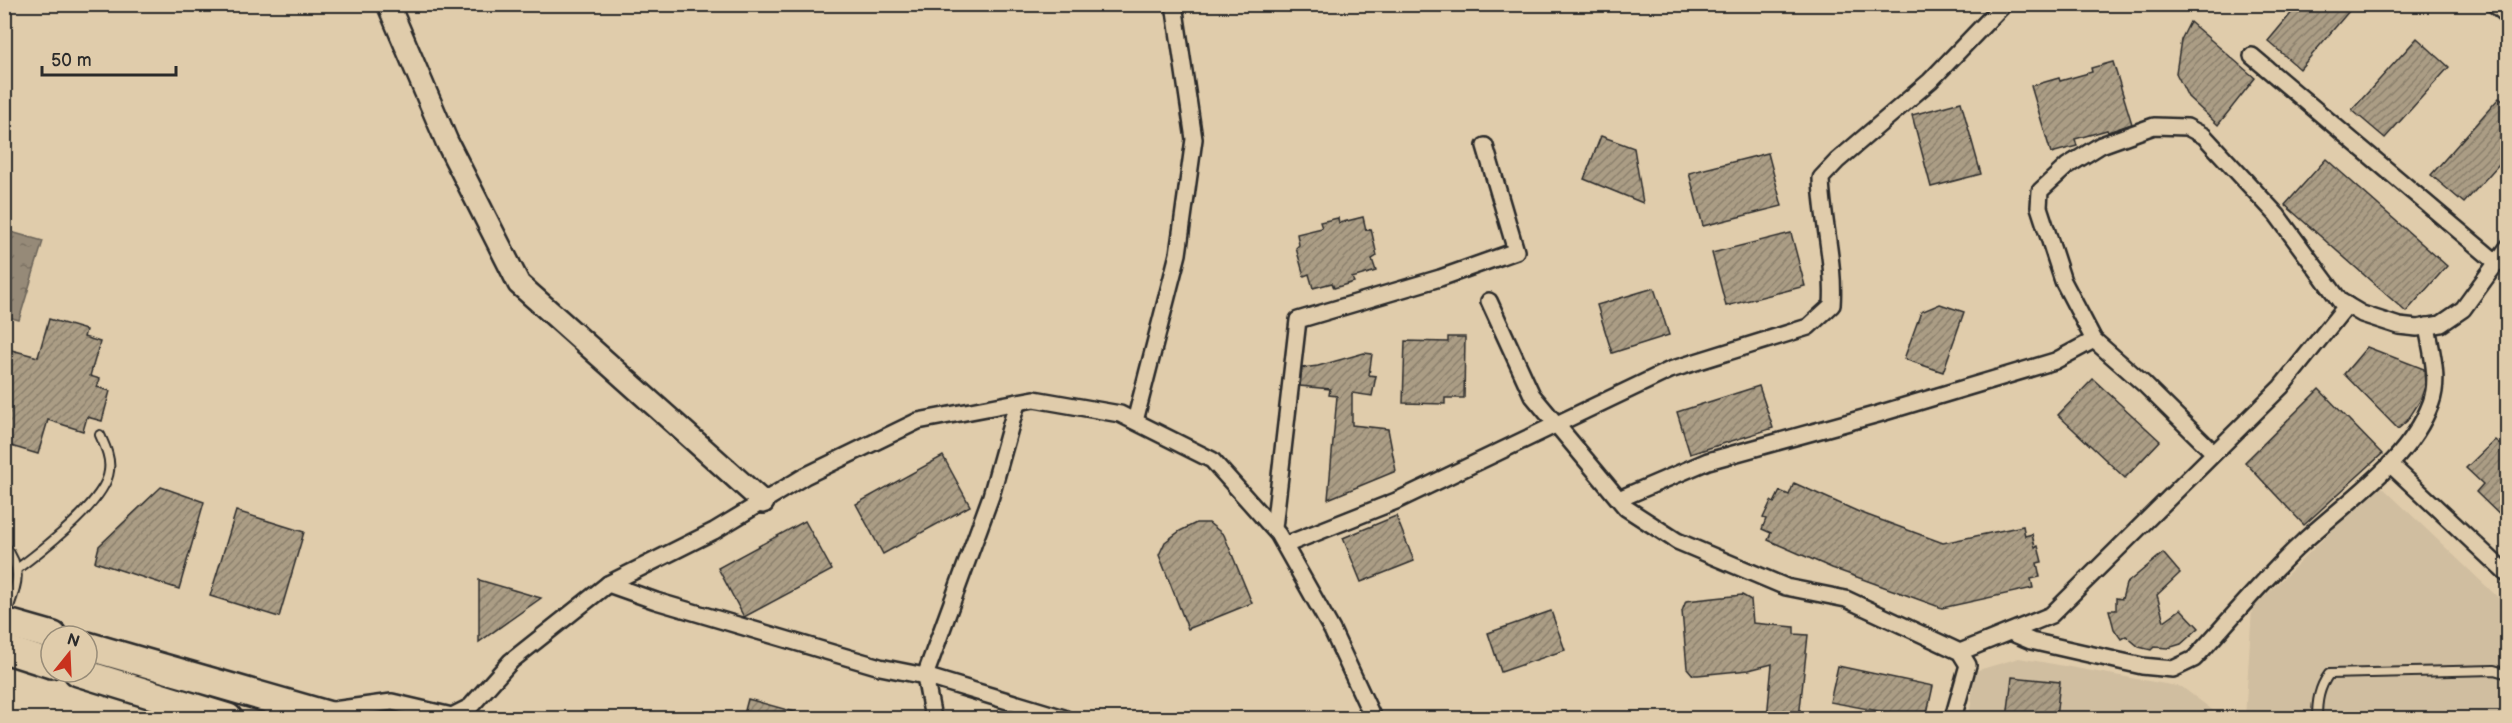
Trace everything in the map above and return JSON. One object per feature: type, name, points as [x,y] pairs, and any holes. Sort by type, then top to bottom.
[{"type":"highway","points":[[6,610],[39,628]]},
{"type":"highway","points":[[4,649],[39,660]]},
{"type":"highway","points":[[99,649],[326,715]]},
{"type":"highway","points":[[99,678],[228,718]]},
{"type":"street","points":[[388,4],[447,142],[519,284],[763,502]]},
{"type":"street","points":[[1134,421],[1179,254],[1194,139],[1174,4]]},
{"type":"street","points":[[1285,545],[1396,501],[1670,370],[1808,327],[1832,305],[1833,281],[1822,205],[1821,178],[1837,161],[1930,81],[2004,4]]},
{"type":"street","points":[[2494,4],[2508,16]]},
{"type":"street","points":[[2252,56],[2496,262]]},
{"type":"street","points":[[2213,453],[2144,384],[2094,340],[2063,281],[2039,207],[2040,192],[2067,166],[2102,145],[2154,126],[2187,127],[2204,136],[2277,215],[2340,301],[2361,314],[2399,326],[2417,328],[2441,324],[2463,309],[2508,247]]},
{"type":"street","points":[[1274,528],[1298,320],[1440,278],[1516,251],[1485,146]]},
{"type":"street","points":[[1489,302],[1532,395],[1626,508],[1677,541],[1786,587],[1846,599],[1960,652],[1968,665],[1953,718]]},
{"type":"street","points":[[1960,652],[2051,615],[2281,387],[2347,305]]},
{"type":"street","points":[[2010,632],[2031,641],[2142,666],[2174,669],[2194,659],[2301,544],[2390,464],[2418,430],[2432,401],[2436,381],[2427,326]]},
{"type":"street","points":[[1618,499],[1708,461],[1878,414],[2055,361],[2094,340]]},
{"type":"street","points":[[326,715],[393,702],[452,716],[470,707],[511,661],[608,584],[714,531],[805,476],[918,421],[1034,399],[1120,414],[1212,460],[1274,528],[1285,545],[1332,630],[1373,718]]},
{"type":"street","points":[[933,718],[926,676],[991,496],[1017,402]]},
{"type":"street","points":[[2390,464],[2508,575]]},
{"type":"street","points":[[608,584],[656,601],[880,667],[926,676],[1064,718]]},
{"type":"lane","points":[[17,569],[50,543],[103,490],[109,471],[108,452],[100,435]]},
{"type":"lane","points":[[4,545],[15,558],[19,576],[6,610]]},
{"type":"lane","points":[[2318,718],[2317,705],[2321,686],[2329,674],[2494,670],[2508,674]]},
{"type":"shaded area","points":[[2379,484],[2507,606],[2507,718],[2245,718],[2252,609]]},
{"type":"shaded area","points":[[2019,658],[2182,687],[2223,718],[1969,718],[1975,671]]},
{"type":"water","points":[[4,230],[43,241],[19,320],[5,316]]},
{"type":"building","points":[[2299,4],[2355,4],[2300,69],[2268,41]]},
{"type":"building","points":[[2190,22],[2255,78],[2218,125],[2188,97],[2176,73],[2181,40]]},
{"type":"building","points":[[2417,38],[2449,67],[2385,138],[2352,110]]},
{"type":"building","points":[[2113,62],[2132,124],[2075,139],[2077,146],[2051,153],[2031,86],[2092,72],[2091,68]]},
{"type":"building","points":[[2499,98],[2508,105],[2508,154],[2464,203],[2431,175]]},
{"type":"building","points":[[1961,102],[1981,174],[1931,187],[1912,115]]},
{"type":"building","points":[[1601,136],[1634,148],[1643,203],[1584,179]]},
{"type":"building","points":[[1768,153],[1782,206],[1703,226],[1689,173]]},
{"type":"building","points":[[2326,159],[2447,266],[2406,312],[2285,205]]},
{"type":"building","points":[[1363,217],[1366,230],[1371,229],[1377,256],[1372,259],[1376,271],[1352,278],[1354,282],[1334,288],[1332,283],[1313,288],[1309,274],[1304,276],[1296,248],[1299,245],[1297,234],[1322,228],[1320,222],[1338,218],[1339,223]]},
{"type":"building","points":[[1791,233],[1805,286],[1726,306],[1712,253]]},
{"type":"building","points":[[1654,288],[1669,335],[1612,353],[1597,305]]},
{"type":"building","points":[[1940,304],[1964,312],[1943,372],[1904,359],[1921,312]]},
{"type":"building","points":[[49,319],[86,330],[84,337],[100,342],[90,376],[100,379],[97,387],[110,391],[102,421],[87,417],[83,431],[48,420],[38,454],[4,444],[4,348],[38,357]]},
{"type":"building","points":[[1448,337],[1465,337],[1464,398],[1445,398],[1445,404],[1403,403],[1405,341],[1448,342]]},
{"type":"building","points":[[2367,347],[2424,369],[2425,386],[2420,401],[2407,421],[2398,429],[2344,374]]},
{"type":"building","points":[[1364,353],[1372,354],[1369,375],[1376,376],[1372,396],[1352,393],[1352,425],[1388,429],[1396,471],[1328,499],[1337,396],[1329,395],[1330,389],[1300,386],[1302,368],[1318,366]]},
{"type":"building","points":[[2093,379],[2160,441],[2125,478],[2058,415]]},
{"type":"building","points":[[1759,386],[1773,428],[1690,454],[1677,412]]},
{"type":"building","points":[[2319,389],[2382,454],[2304,525],[2245,462]]},
{"type":"building","points":[[2495,440],[2508,451],[2508,523],[2476,492],[2483,484],[2466,468]]},
{"type":"building","points":[[943,456],[970,506],[883,554],[856,504]]},
{"type":"building","points":[[1794,483],[1859,512],[1943,543],[2023,526],[2025,536],[2032,534],[2035,547],[2038,546],[2042,562],[2037,563],[2040,577],[2031,579],[2033,588],[1942,608],[1832,568],[1768,540],[1771,533],[1762,529],[1766,519],[1763,518],[1771,501],[1774,503],[1780,491],[1789,495]]},
{"type":"building","points":[[161,487],[204,502],[179,589],[95,562],[99,546]]},
{"type":"building","points":[[236,511],[304,532],[279,617],[210,596]]},
{"type":"building","points":[[1396,516],[1414,561],[1361,582],[1343,538]]},
{"type":"building","points":[[805,521],[832,570],[744,617],[718,568]]},
{"type":"building","points":[[1196,523],[1209,523],[1224,535],[1252,603],[1188,629],[1159,555],[1165,542]]},
{"type":"building","points":[[2163,553],[2180,573],[2157,595],[2164,621],[2181,609],[2199,628],[2181,644],[2168,648],[2154,647],[2151,650],[2139,647],[2126,636],[2121,639],[2114,629],[2109,610],[2116,610],[2116,598],[2122,599],[2126,584]]},
{"type":"building","points":[[479,580],[541,598],[479,642]]},
{"type":"building","points":[[1742,595],[1751,600],[1753,623],[1794,627],[1794,634],[1808,635],[1799,718],[1767,718],[1772,664],[1749,670],[1698,675],[1693,675],[1687,668],[1682,611],[1686,601]]},
{"type":"building","points":[[1551,611],[1565,650],[1501,672],[1488,633]]},
{"type":"building","points":[[1838,666],[1933,686],[1926,718],[1889,718],[1890,713],[1830,702]]},
{"type":"building","points":[[2012,677],[2060,682],[2056,718],[2007,718]]},
{"type":"building","points":[[748,699],[802,714],[801,718],[743,718]]}]
